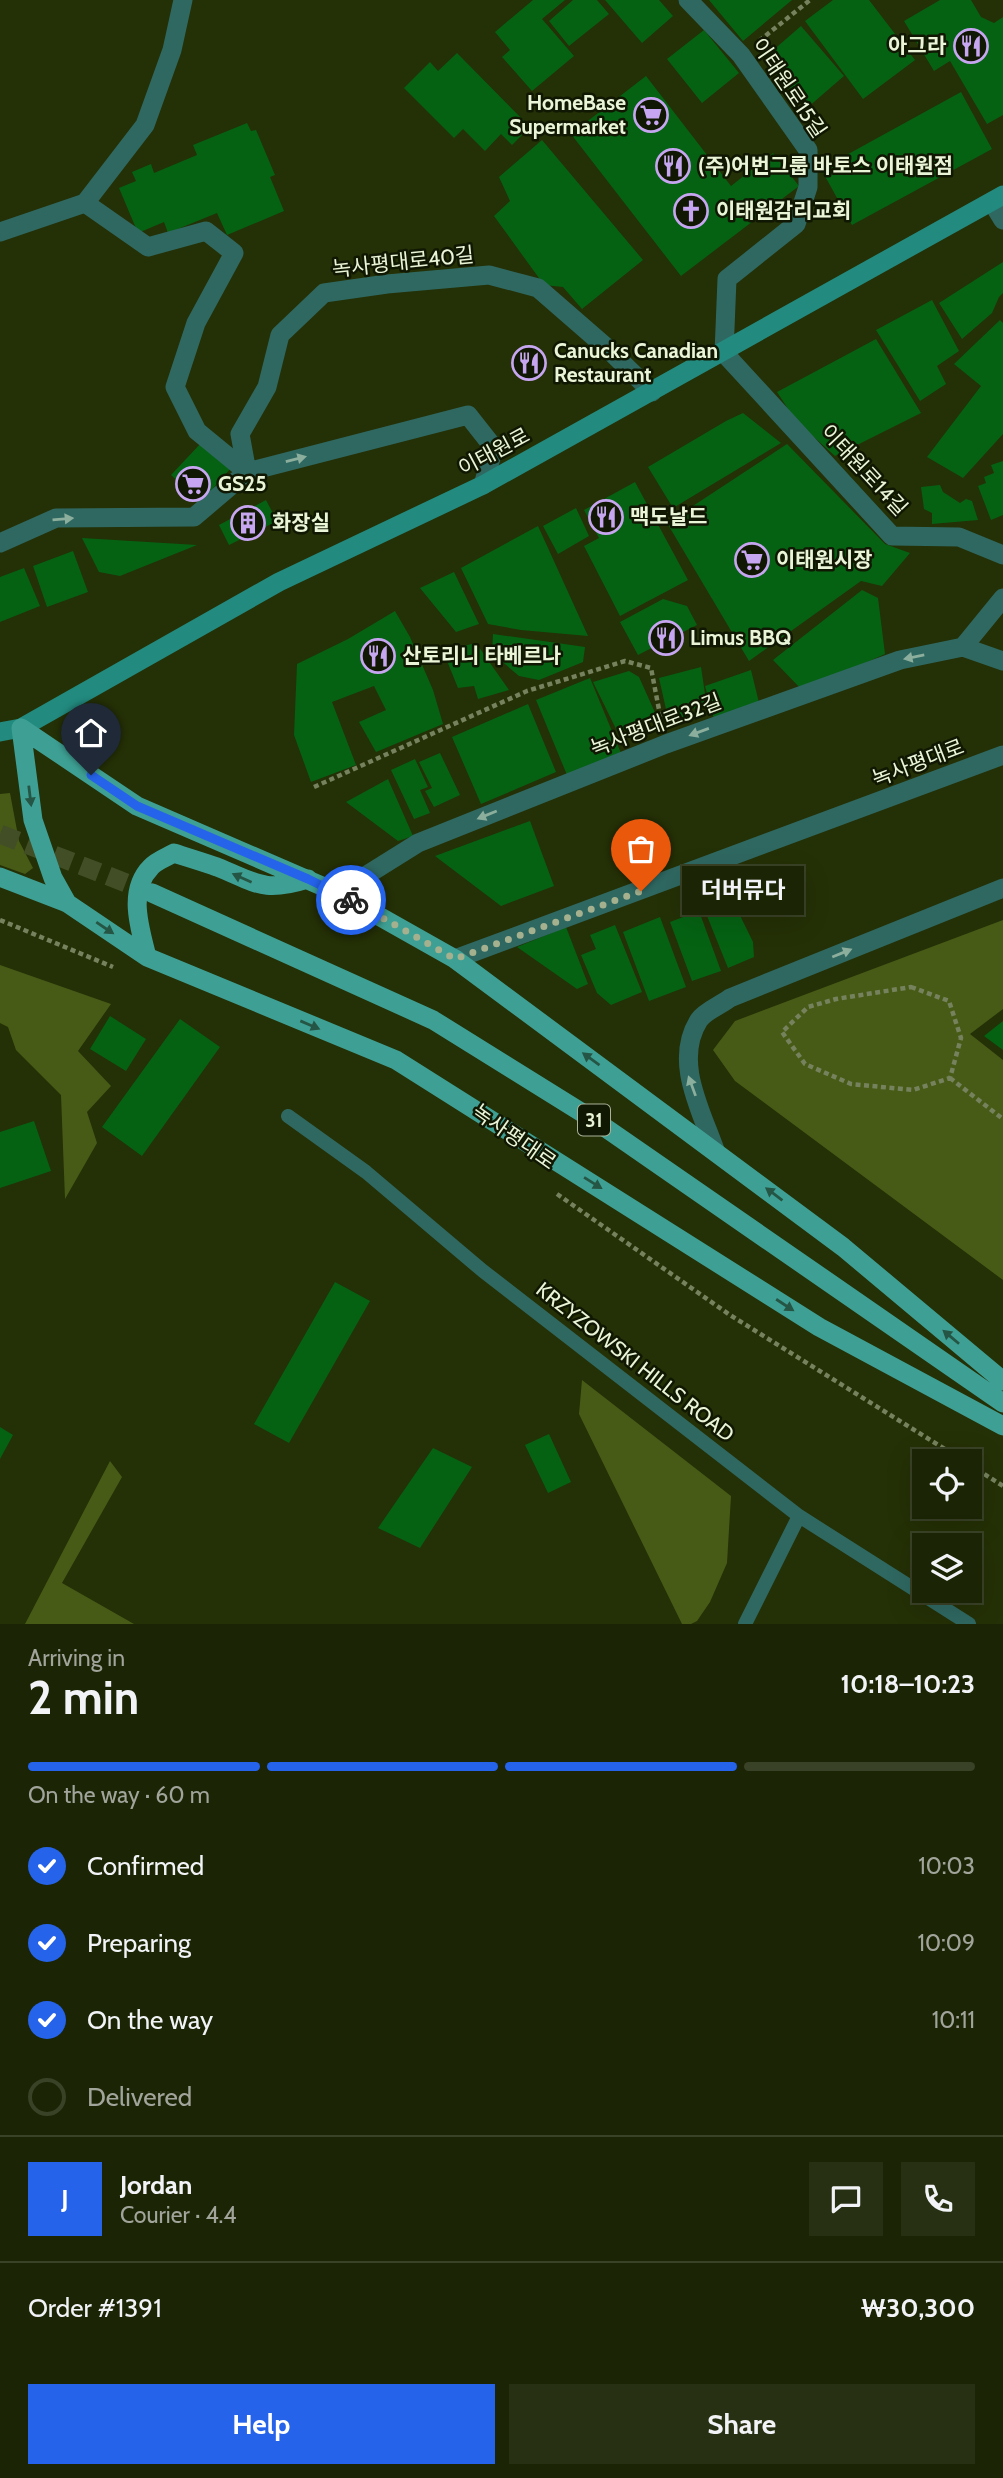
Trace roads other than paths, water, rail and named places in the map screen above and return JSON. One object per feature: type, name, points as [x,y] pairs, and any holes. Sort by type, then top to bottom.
[{"type":"main road","name":"이태원로","points":[[0,732],[21,728],[279,582],[483,485],[724,353],[997,198]]},
{"type":"main road","points":[[21,728],[137,806],[338,893],[455,959],[844,1247],[1003,1381]]},
{"type":"main road","points":[[21,728],[33,820],[53,878],[67,903]]},
{"type":"main road","points":[[147,957],[138,919],[138,889],[151,867],[174,853],[217,867],[256,885],[284,886],[308,879]]},
{"type":"main road","points":[[0,877],[67,903],[147,957],[396,1060],[819,1327],[1003,1426]]},
{"type":"main road","name":"31","points":[[152,893],[433,1020],[597,1122],[1003,1403]]},
{"type":"street","points":[[0,232],[85,203],[145,125],[172,50],[183,0]]},
{"type":"street","name":"이태원로15길","points":[[688,0],[741,55],[808,150],[808,187],[796,224],[727,279],[724,353]]},
{"type":"street","points":[[997,198],[1003,220]]},
{"type":"street","points":[[85,203],[148,247],[206,231],[234,253],[196,323],[175,387],[197,431],[247,472]]},
{"type":"street","name":"녹사평대로40길","points":[[247,472],[240,434],[267,387],[280,335],[324,293],[387,284],[489,275],[538,288],[607,348],[652,392]]},
{"type":"street","name":"이태원로14길","points":[[724,353],[892,536],[959,537],[1003,555]]},
{"type":"street","points":[[0,543],[55,518],[194,517],[247,472],[468,415],[494,448],[483,485]]},
{"type":"street","points":[[1003,598],[963,647],[1003,661]]},
{"type":"street","name":"녹사평대로32길","points":[[338,893],[418,843],[666,744],[900,660],[963,647]]},
{"type":"street","name":"녹사평대로","points":[[455,959],[1003,755]]},
{"type":"street","points":[[715,1150],[688,1073],[690,1040],[701,1018],[730,999],[1003,888]]},
{"type":"lane","name":"KRZYZOWSKI HILLS ROAD","points":[[288,1116],[366,1172],[482,1270],[799,1516],[969,1624]]},
{"type":"lane","points":[[745,1624],[799,1516]]},
{"type":"tunnel","points":[[0,834],[152,893]]},
{"type":"place","name":"아그라","points":[[971,46]]},
{"type":"place","name":"HomeBase Supermarket","points":[[651,115]]},
{"type":"place","name":"(주)어번그룹 바토스 이태원점","points":[[673,166]]},
{"type":"place","name":"이태원감리교회","points":[[691,211]]},
{"type":"place","name":"Canucks Canadian Restaurant","points":[[529,363]]},
{"type":"place","name":"GS25","points":[[193,484]]},
{"type":"place","name":"맥도날드","points":[[606,517]]},
{"type":"place","name":"화장실","points":[[248,523]]},
{"type":"place","name":"이태원시장","points":[[752,560]]},
{"type":"place","name":"Limus BBQ","points":[[666,638]]},
{"type":"place","name":"산토리니 타베르나","points":[[378,656]]},
{"type":"place","name":"더버뮤다","points":[[641,891]]}]
